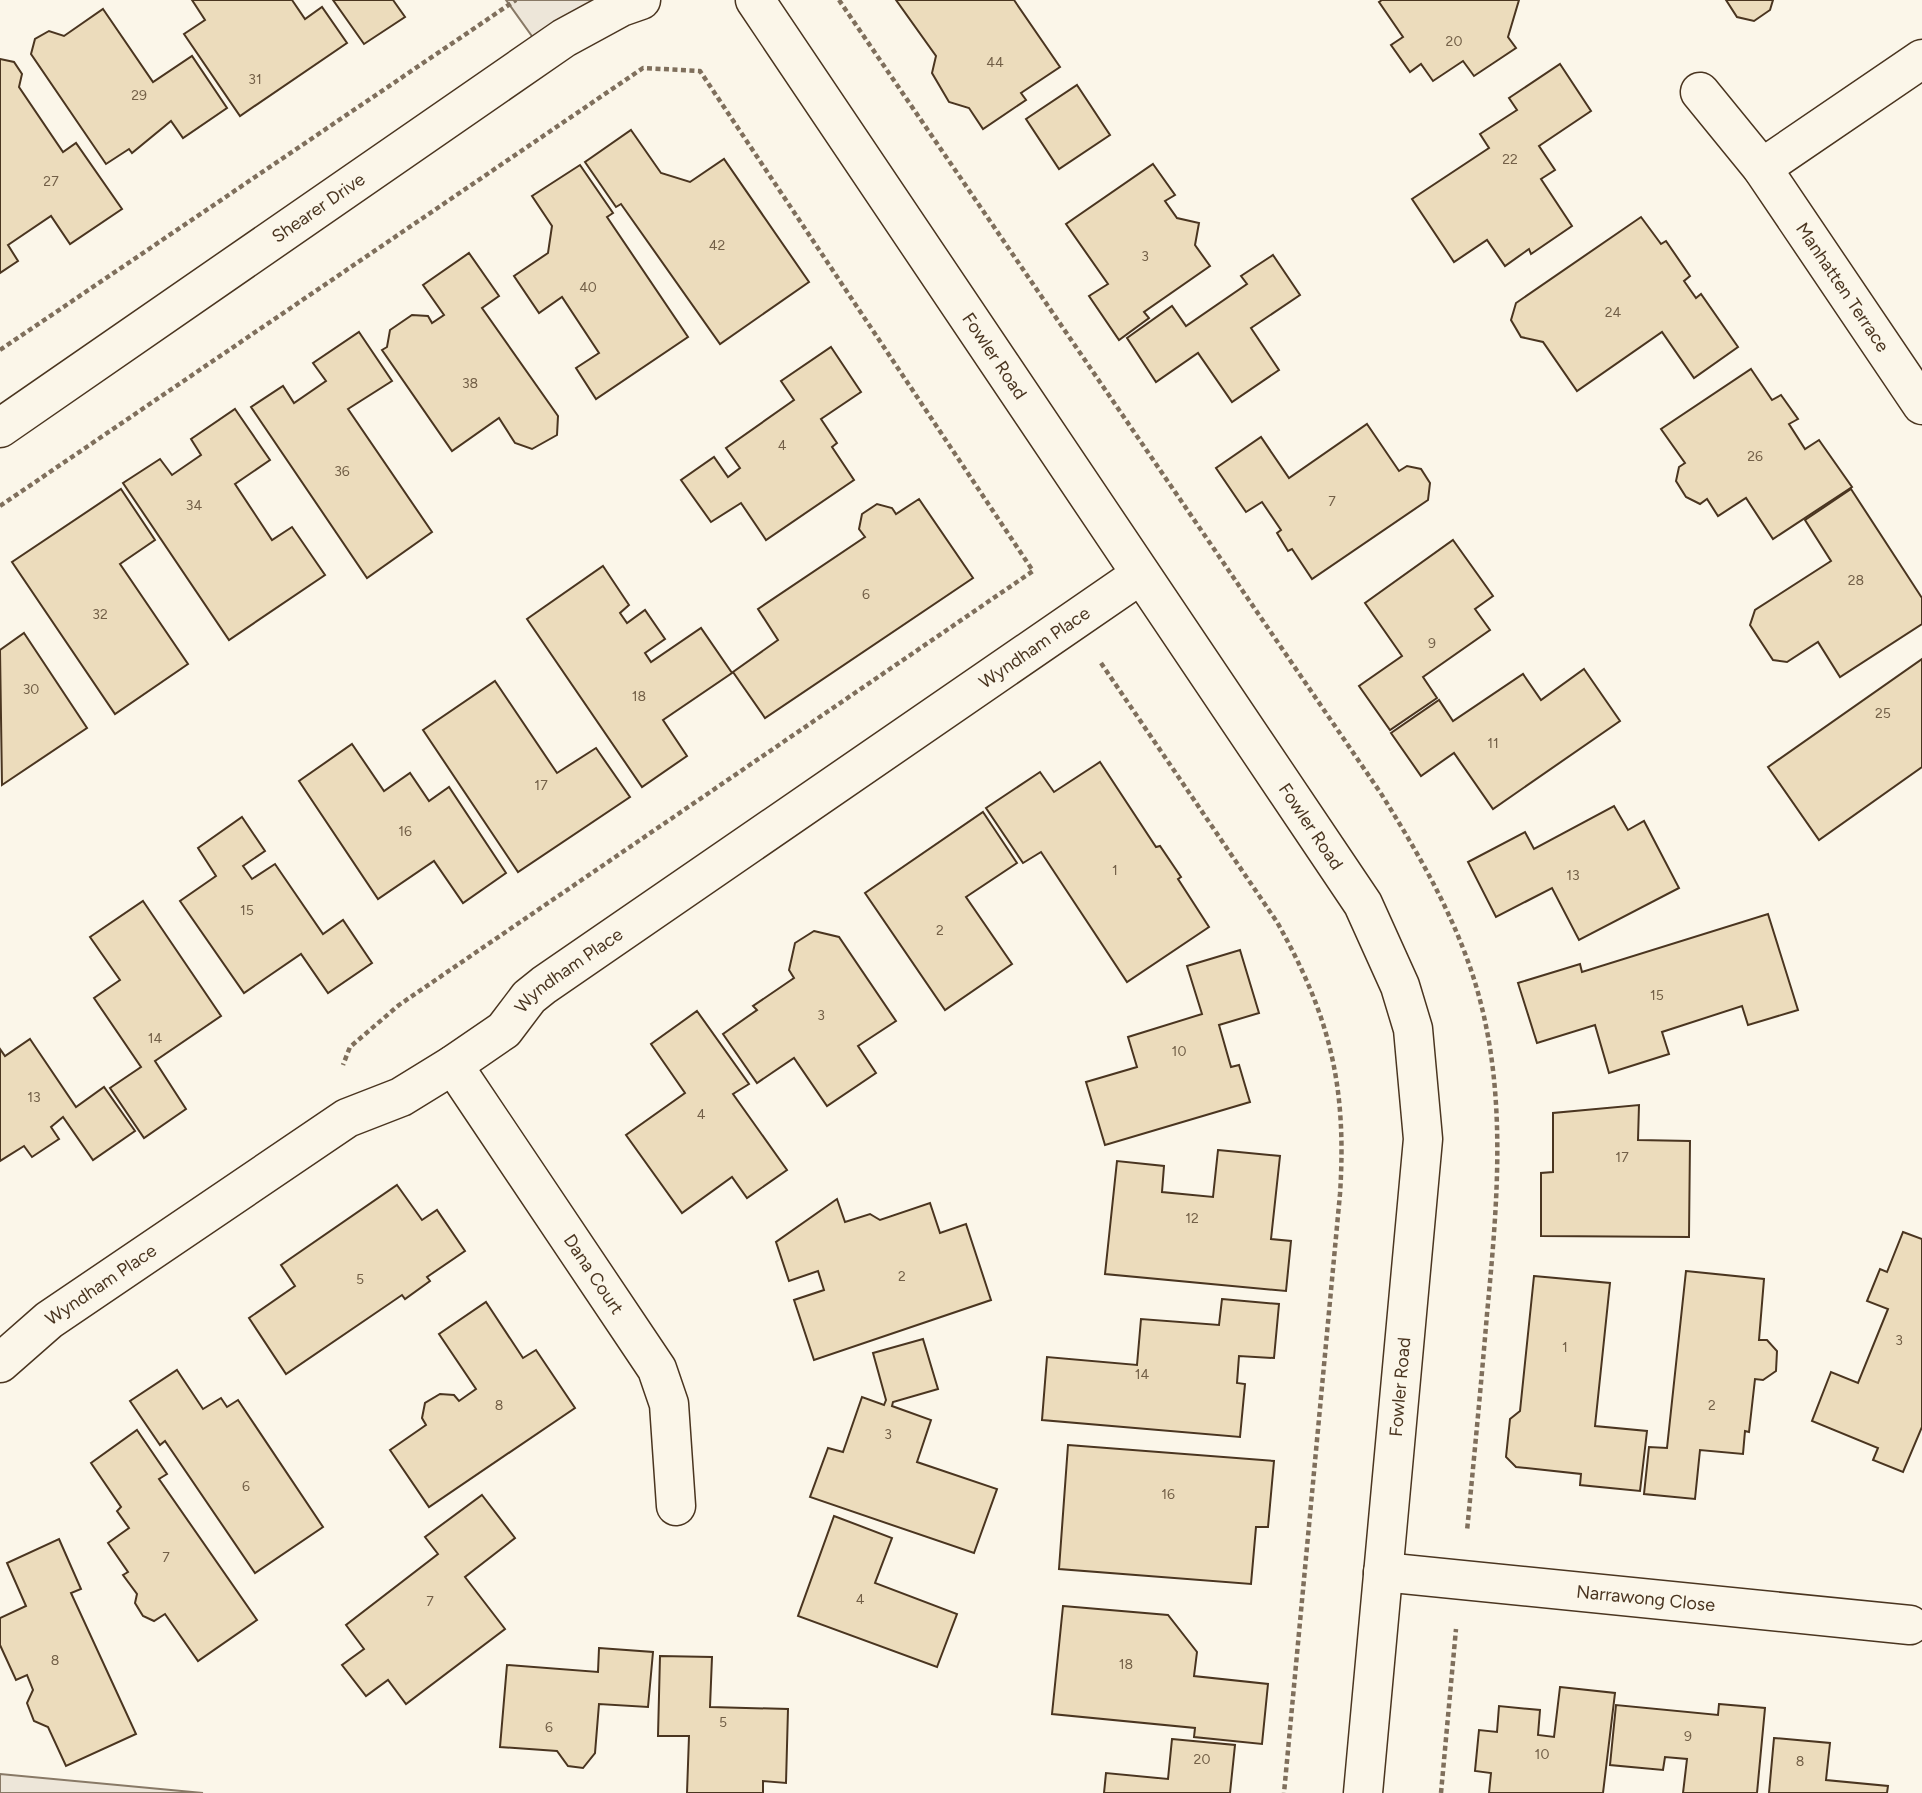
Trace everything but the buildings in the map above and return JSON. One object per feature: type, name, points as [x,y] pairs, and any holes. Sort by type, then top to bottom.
[{"type":"street","name":"Shearer Drive","points":[[0,428],[564,38],[621,7],[641,0]]},
{"type":"street","name":"Fowler Road","points":[[755,0],[1363,904],[1400,986],[1413,1029],[1423,1139],[1363,1793]]},
{"type":"street","points":[[1762,168],[1922,59]]},
{"type":"street","name":"Manhatten Terrace","points":[[1700,92],[1762,168],[1922,405]]},
{"type":"street","name":"Wyndham Place","points":[[0,1363],[48,1320],[346,1118],[401,1097],[504,1030],[529,997],[544,985],[1140,575]]},
{"type":"street","name":"Dana Court","points":[[453,1065],[657,1369],[669,1404],[676,1506]]},
{"type":"street","name":"Narrawong Close","points":[[1383,1572],[1910,1625]]},
{"type":"path","points":[[0,350],[516,0]]},
{"type":"path","points":[[0,506],[643,68],[700,71],[1033,571],[411,997],[363,1033],[350,1047],[344,1061],[340,1091],[346,1118]]},
{"type":"path","points":[[1097,657],[1284,933],[1302,966],[1332,1051],[1340,1084],[1340,1194],[1284,1793]]},
{"type":"path","points":[[1441,1793],[1456,1628]]},
{"type":"shaded area","points":[[506,0],[641,0],[544,53]]},
{"type":"shaded area","points":[[0,1774],[203,1793],[0,1793]]}]
